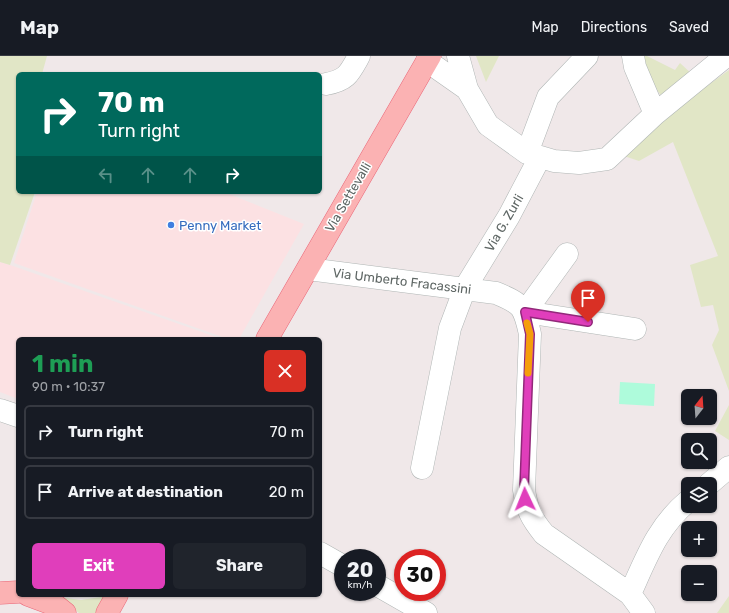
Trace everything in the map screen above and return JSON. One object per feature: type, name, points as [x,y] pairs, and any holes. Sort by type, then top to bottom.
[{"type":"main road","name":"Via Settevalli","points":[[268,337],[428,58]]},
{"type":"main road","points":[[0,593],[16,592]]},
{"type":"main road","points":[[33,597],[55,605],[65,613]]},
{"type":"main road","points":[[107,613],[117,597]]},
{"type":"street","points":[[326,84],[340,82],[350,72],[359,56]]},
{"type":"street","points":[[458,56],[467,89],[488,125],[518,148],[534,155],[554,161],[579,163],[607,159],[655,114],[726,56]]},
{"type":"street","name":"Via G. Zurli","points":[[422,468],[450,328],[466,288],[509,216],[534,155],[548,97],[587,56]]},
{"type":"street","points":[[634,56],[635,67],[655,114]]},
{"type":"street","points":[[428,58],[467,89]]},
{"type":"street","points":[[567,254],[525,312],[530,334],[524,490],[526,508],[544,534],[630,594],[644,613]]},
{"type":"street","name":"Via Umberto Fracassini","points":[[308,269],[496,293],[515,301],[525,312]]},
{"type":"street","points":[[525,312],[635,329]]},
{"type":"street","points":[[0,410],[16,415]]},
{"type":"street","points":[[717,477],[729,467]]},
{"type":"street","points":[[630,594],[657,535],[681,507]]},
{"type":"street","points":[[322,554],[334,561]]},
{"type":"street","points":[[386,591],[426,613]]},
{"type":"shaded area","points":[[0,56],[47,56],[43,72],[16,72],[16,194],[34,194],[10,265],[0,262]]},
{"type":"shaded area","points":[[476,56],[499,56],[486,82]]},
{"type":"shaded area","points":[[643,56],[647,56],[675,70],[680,63],[693,75],[664,98],[650,79],[645,68]]},
{"type":"shaded area","points":[[729,70],[729,391],[712,345],[719,330],[713,305],[701,307],[690,265],[718,256],[673,142],[639,161],[624,156],[689,99]]},
{"type":"shaded area","points":[[36,194],[229,194],[304,224],[240,337],[222,337],[14,263]]},
{"type":"shaded area","points":[[0,262],[216,337],[16,337],[16,398],[0,392]]},
{"type":"shaded area","points":[[620,382],[655,384],[654,406],[619,404]]},
{"type":"shaded area","points":[[729,405],[729,440],[715,431]]},
{"type":"shaded area","points":[[729,596],[729,613],[717,613]]},
{"type":"shaded area","points":[[58,597],[81,600],[107,597],[99,613],[79,613]]},
{"type":"slow traffic","points":[[527,323],[530,334],[528,373]]},
{"type":"place","name":"Penny Market","points":[[171,225]]},
{"type":"route","points":[[525,499],[524,490],[530,334],[525,312],[588,322]]}]
